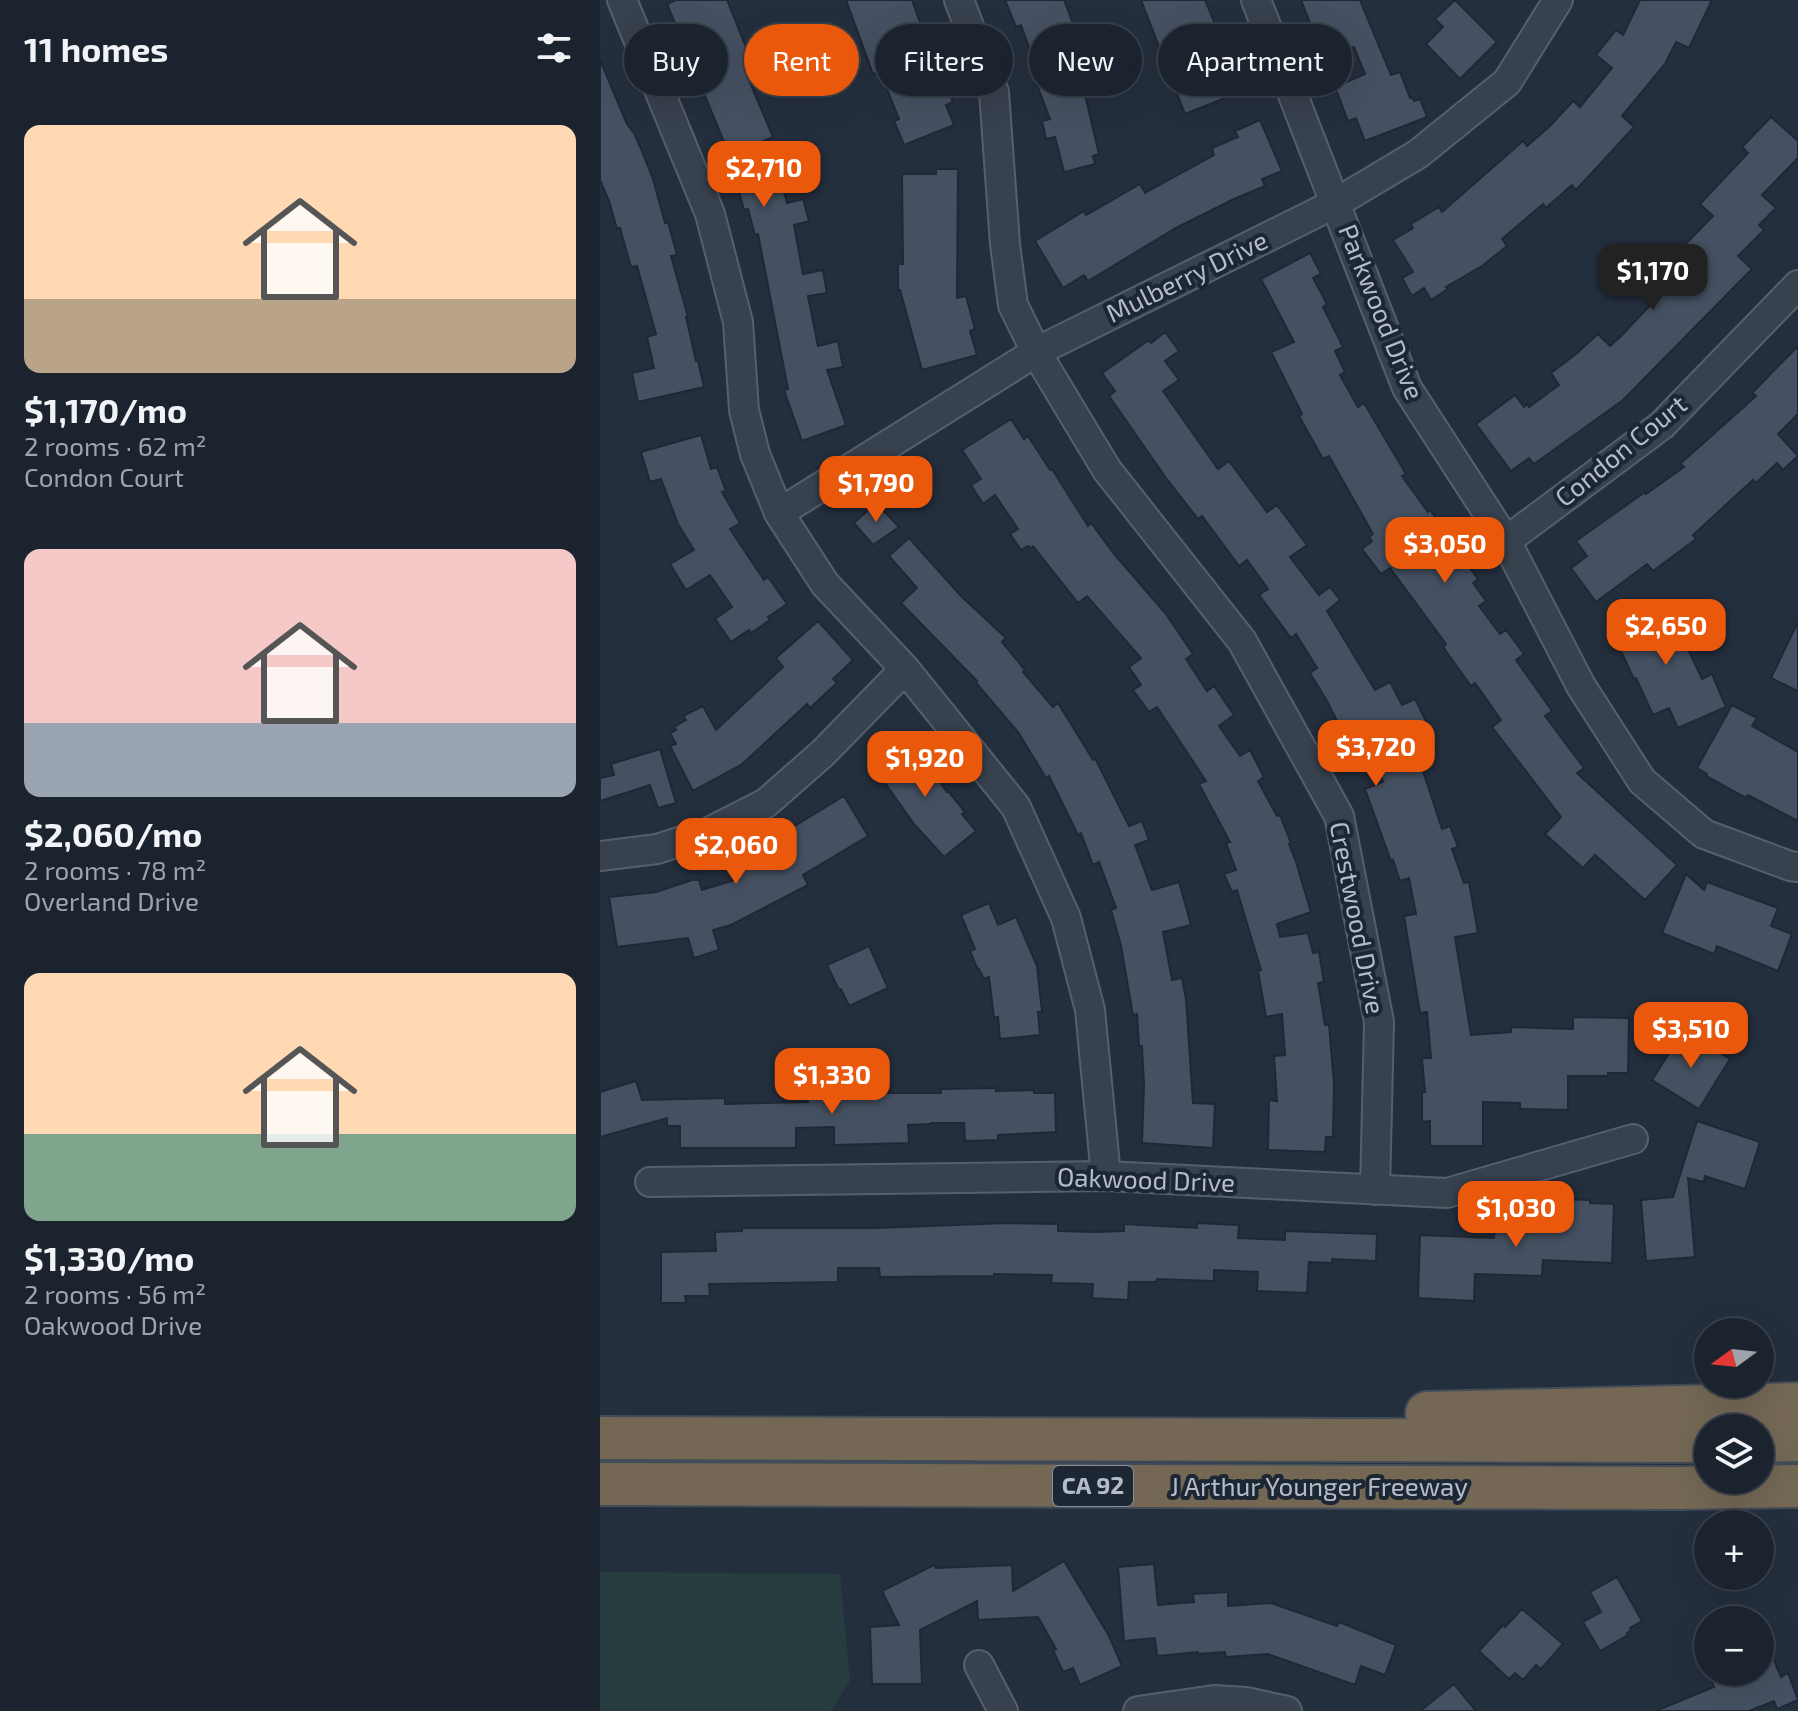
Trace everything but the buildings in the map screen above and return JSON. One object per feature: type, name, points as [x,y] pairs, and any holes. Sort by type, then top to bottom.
[{"type":"highway","points":[[946,1439],[1205,1418],[1798,1404]]},
{"type":"highway","name":"J Arthur Younger Freeway","points":[[600,1438],[1694,1441]]},
{"type":"highway","points":[[1774,1441],[1798,1440]]},
{"type":"highway","name":"J Arthur Younger Freeway","points":[[600,1484],[1798,1486]]},
{"type":"highway","points":[[1585,1487],[1702,1504],[1798,1512]]},
{"type":"street","points":[[622,0],[710,214],[738,322],[744,410],[755,454],[779,513],[825,584],[905,669],[1016,807],[1066,918],[1090,1010],[1106,1176]]},
{"type":"street","name":"Crestwood Drive","points":[[959,0],[994,92],[1005,244],[1013,305],[1036,352],[1107,470],[1242,641],[1339,816],[1379,1022],[1375,1190]]},
{"type":"street","name":"Parkwood Drive","points":[[1256,0],[1407,388],[1506,541],[1581,686],[1642,781],[1704,834],[1798,867]]},
{"type":"street","name":"Mulberry Drive","points":[[779,513],[1036,352],[1336,203],[1418,154],[1507,82],[1558,0]]},
{"type":"street","name":"Condon Court","points":[[1506,541],[1662,425],[1798,285]]},
{"type":"street","points":[[600,856],[657,849],[707,833],[766,803],[823,753],[905,669]]},
{"type":"street","name":"Oakwood Drive","points":[[650,1182],[1106,1176],[1447,1193],[1633,1139]]},
{"type":"street","points":[[979,1665],[1003,1711]]},
{"type":"street","points":[[1138,1711],[1214,1700],[1246,1702],[1287,1711]]},
{"type":"green space","points":[[600,1572],[840,1574],[850,1681],[831,1711],[600,1711]]}]
